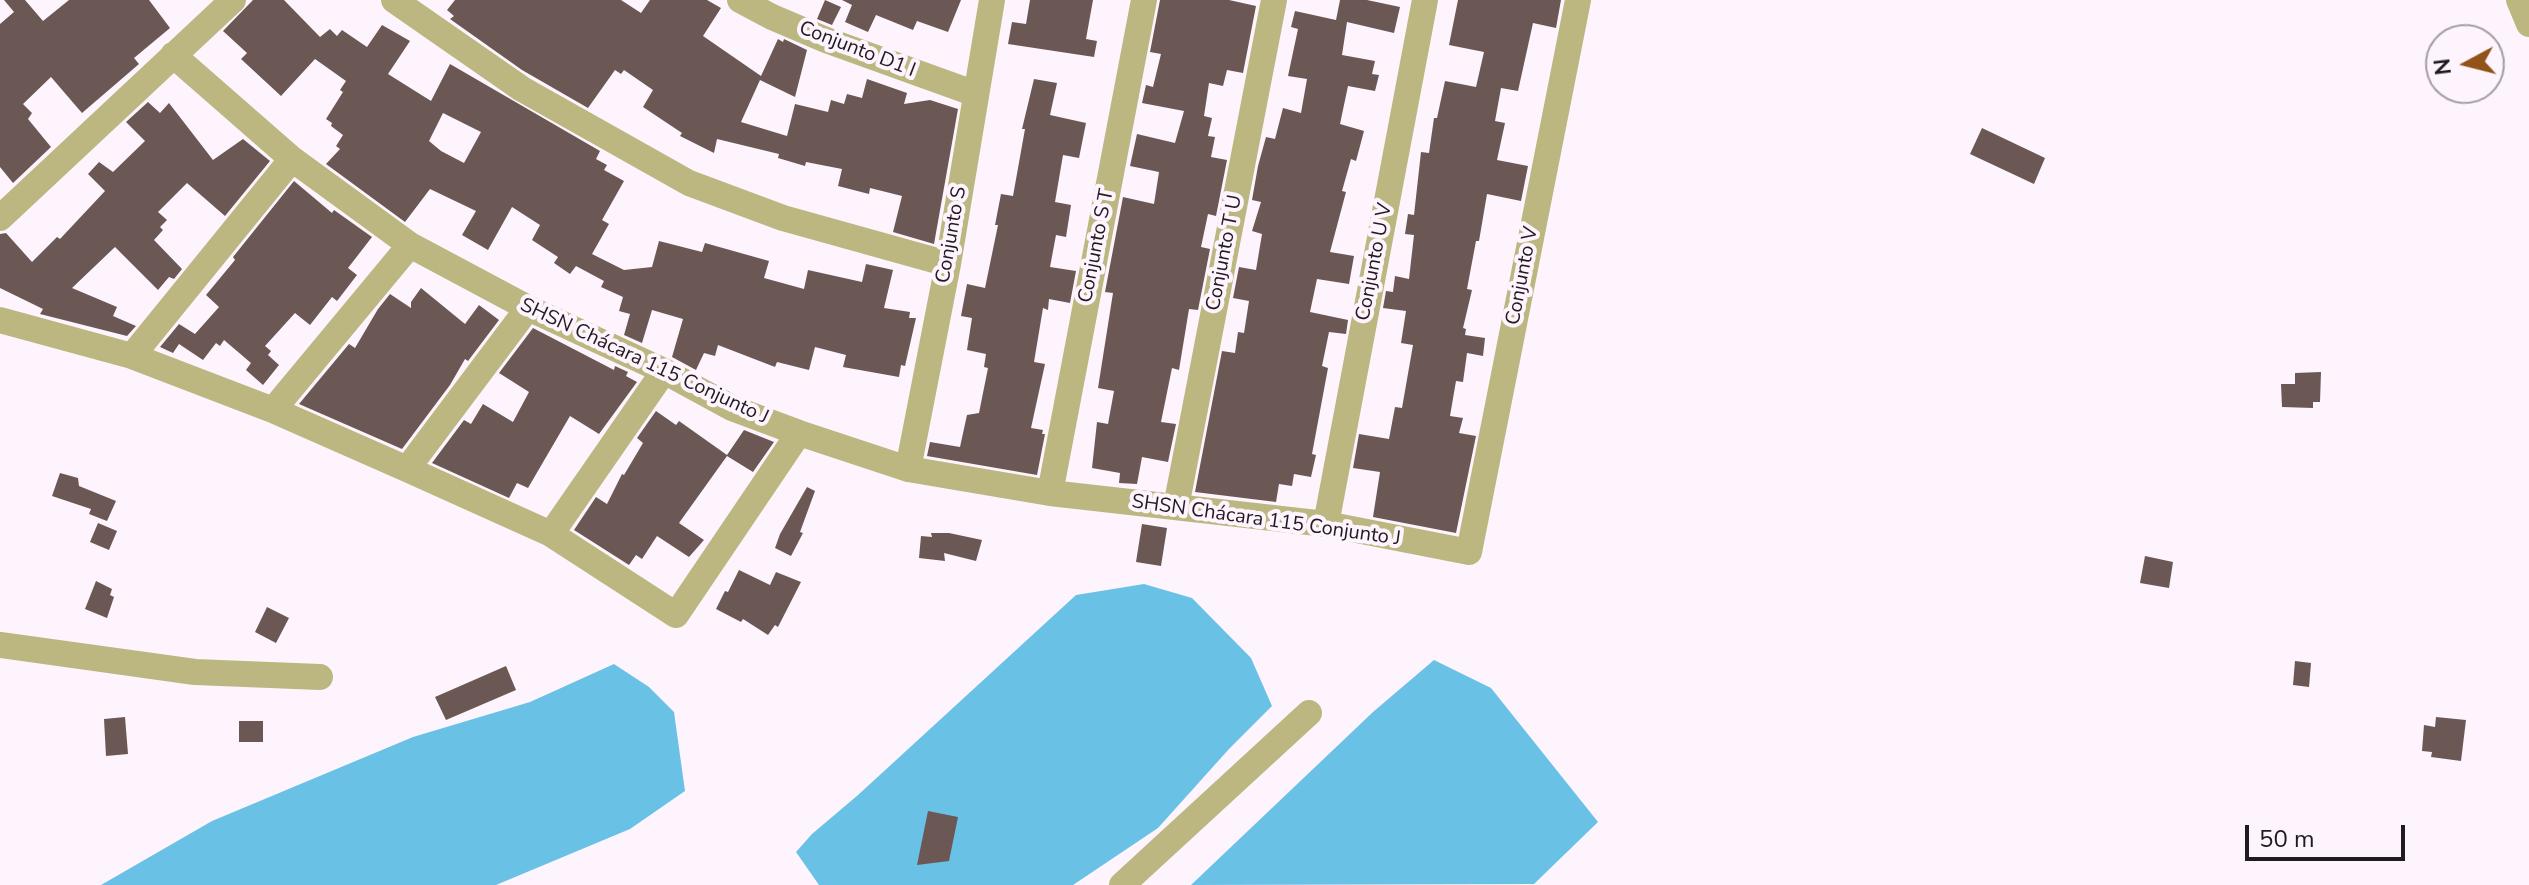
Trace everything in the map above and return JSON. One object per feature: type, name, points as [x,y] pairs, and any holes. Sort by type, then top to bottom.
[{"type":"street","points":[[0,218],[233,0]]},
{"type":"street","points":[[394,0],[522,89],[689,183],[783,218],[948,264]]},
{"type":"street","name":"Conjunto D1 I","points":[[740,0],[826,40],[976,94]]},
{"type":"street","name":"Conjunto S","points":[[908,469],[948,264],[992,0]]},
{"type":"street","name":"Conjunto S T","points":[[1050,493],[1144,0]]},
{"type":"street","name":"Conjunto T U","points":[[1176,507],[1274,0]]},
{"type":"street","name":"Conjunto U V","points":[[1326,524],[1425,0]]},
{"type":"street","name":"Conjunto V","points":[[1469,552],[1578,0]]},
{"type":"street","points":[[2519,0],[2529,24]]},
{"type":"street","name":"SHSN Chácara 115 Conjunto J","points":[[173,55],[292,159],[410,245],[528,308],[664,371],[732,408],[908,469],[1050,493],[1326,524],[1469,552]]},
{"type":"street","points":[[132,356],[292,159]]},
{"type":"street","points":[[273,410],[410,245]]},
{"type":"street","points":[[407,469],[528,308]]},
{"type":"street","points":[[0,320],[132,356],[273,410],[551,534],[676,615],[799,433]]},
{"type":"street","points":[[551,534],[664,371]]},
{"type":"street","points":[[0,645],[195,672],[320,677]]},
{"type":"street","points":[[1122,885],[1309,713]]},
{"type":"water","points":[[1144,584],[1192,598],[1251,658],[1272,706],[1158,828],[1073,885],[819,885],[796,852],[812,834],[1076,595]]},
{"type":"water","points":[[1434,660],[1491,688],[1598,822],[1534,884],[1191,885],[1373,712]]},
{"type":"water","points":[[614,664],[649,687],[674,712],[685,791],[630,829],[496,885],[101,885],[212,821],[413,737],[530,702]]},
{"type":"building","points":[[4,0],[25,0],[43,21],[69,0],[149,0],[170,28],[134,58],[139,64],[82,113],[51,77],[23,104],[32,113],[28,119],[51,147],[13,183],[0,167],[0,24],[14,12]]},
{"type":"building","points":[[253,0],[284,0],[320,37],[330,29],[337,36],[342,30],[367,47],[382,25],[410,41],[388,74],[431,101],[450,64],[600,151],[596,159],[607,165],[604,170],[624,181],[602,220],[609,224],[592,254],[624,270],[652,267],[659,241],[702,252],[705,243],[769,261],[764,278],[804,289],[808,270],[862,282],[866,264],[893,270],[884,308],[910,312],[909,318],[916,318],[905,366],[901,365],[899,377],[843,367],[846,355],[815,347],[809,370],[777,362],[775,367],[718,345],[715,356],[704,353],[696,370],[672,357],[683,319],[652,310],[642,343],[624,335],[630,314],[619,311],[623,297],[601,287],[604,281],[576,266],[570,274],[554,263],[558,257],[532,240],[540,225],[512,207],[488,250],[462,235],[476,211],[430,189],[405,222],[326,164],[340,149],[336,146],[343,135],[326,119],[343,92],[340,90],[346,81],[315,59],[281,96],[241,59],[247,53],[223,31]],"holes":[[[443,113],[481,132],[464,163],[429,141]]]},
{"type":"building","points":[[455,0],[621,0],[641,13],[650,0],[707,0],[721,8],[703,36],[761,76],[778,39],[807,50],[795,97],[760,80],[741,122],[787,136],[795,104],[828,112],[831,100],[844,104],[847,94],[862,98],[867,79],[907,93],[904,104],[930,100],[958,109],[934,244],[893,232],[902,196],[870,188],[869,194],[838,186],[842,169],[806,162],[805,166],[778,158],[779,154],[717,139],[714,153],[680,136],[682,133],[643,107],[653,90],[624,70],[621,74],[615,70],[588,108],[522,70],[450,19],[454,16],[447,10]]},
{"type":"building","points":[[825,0],[841,7],[832,25],[817,19]]},
{"type":"building","points":[[842,0],[961,0],[948,32],[917,21],[913,30],[876,15],[868,32],[845,22],[852,5]]},
{"type":"building","points":[[1030,0],[1093,0],[1086,39],[1097,41],[1094,57],[1008,44],[1012,22],[1026,24]]},
{"type":"building","points":[[1160,0],[1229,0],[1256,6],[1243,73],[1227,70],[1223,86],[1209,83],[1204,116],[1212,118],[1208,136],[1215,137],[1211,157],[1227,160],[1216,216],[1208,214],[1201,247],[1210,249],[1198,310],[1189,309],[1179,370],[1172,368],[1161,422],[1176,424],[1168,462],[1142,457],[1137,484],[1119,483],[1120,473],[1092,468],[1097,422],[1108,424],[1114,391],[1098,388],[1113,293],[1105,292],[1123,197],[1154,204],[1159,172],[1130,166],[1137,134],[1175,143],[1184,111],[1142,103],[1146,85],[1153,87],[1161,54],[1150,52]]},
{"type":"building","points":[[1340,0],[1367,0],[1400,7],[1394,33],[1347,22],[1342,55],[1375,61],[1372,74],[1379,75],[1375,91],[1348,86],[1340,124],[1364,131],[1356,161],[1351,159],[1342,191],[1346,192],[1330,252],[1354,256],[1349,284],[1317,279],[1310,312],[1348,320],[1346,334],[1329,332],[1322,366],[1328,368],[1312,454],[1316,455],[1311,477],[1294,474],[1292,486],[1279,484],[1276,502],[1195,492],[1222,351],[1235,353],[1238,332],[1244,333],[1249,301],[1233,298],[1239,267],[1256,270],[1262,234],[1252,231],[1261,202],[1252,200],[1266,137],[1275,139],[1283,108],[1301,113],[1307,79],[1288,76],[1298,29],[1291,27],[1295,11],[1336,20]]},
{"type":"building","points":[[1458,0],[1561,0],[1556,28],[1533,23],[1518,91],[1501,88],[1495,121],[1505,123],[1497,160],[1528,166],[1521,201],[1487,194],[1479,241],[1476,241],[1467,289],[1472,290],[1463,328],[1466,329],[1465,335],[1485,338],[1483,356],[1467,353],[1463,382],[1456,381],[1450,416],[1463,418],[1459,433],[1476,436],[1456,533],[1373,517],[1380,472],[1353,468],[1359,434],[1389,439],[1395,407],[1402,408],[1413,345],[1401,343],[1406,311],[1383,308],[1386,291],[1393,292],[1395,276],[1409,279],[1414,235],[1405,234],[1408,214],[1414,215],[1421,152],[1429,153],[1434,118],[1437,118],[1445,81],[1476,87],[1484,52],[1449,45]]},
{"type":"building","points":[[1034,79],[1057,83],[1050,115],[1086,123],[1079,158],[1063,155],[1055,202],[1071,205],[1066,237],[1056,235],[1050,267],[1076,271],[1070,303],[1049,299],[1048,310],[1043,308],[1034,362],[1045,364],[1031,428],[1043,430],[1042,434],[1045,434],[1037,475],[927,456],[930,442],[960,447],[967,415],[979,413],[988,368],[984,367],[986,354],[967,350],[972,318],[961,316],[967,284],[985,288],[1001,194],[1013,196],[1025,129],[1022,129]]},
{"type":"building","points":[[148,102],[160,113],[169,103],[213,160],[243,139],[270,161],[225,216],[187,183],[158,212],[167,220],[154,240],[182,269],[174,279],[169,277],[158,290],[115,247],[72,288],[117,307],[113,316],[136,326],[127,336],[40,314],[43,309],[0,288],[0,234],[6,233],[32,262],[57,237],[60,239],[105,191],[88,174],[99,162],[113,172],[145,141],[126,122]]},
{"type":"building","points":[[1982,128],[2045,158],[2034,184],[1970,154]]},
{"type":"building","points":[[294,181],[332,213],[334,210],[372,237],[348,268],[357,275],[337,301],[332,297],[310,325],[295,313],[265,346],[271,351],[268,355],[279,365],[263,385],[246,370],[251,363],[224,340],[220,346],[216,343],[203,360],[179,344],[173,353],[160,347],[179,324],[195,334],[219,307],[206,295]]},
{"type":"building","points":[[421,288],[465,324],[479,305],[499,320],[468,361],[465,359],[450,385],[402,449],[299,404],[349,344],[355,348],[390,294],[411,308],[411,302]]},
{"type":"building","points":[[533,328],[614,370],[615,366],[628,372],[626,376],[637,382],[599,434],[570,416],[528,488],[517,483],[509,498],[432,463],[464,420],[471,424],[483,404],[513,422],[529,392],[499,373]]},
{"type":"building","points":[[2321,372],[2320,402],[2313,402],[2313,408],[2282,407],[2281,384],[2295,384],[2295,373]]},
{"type":"building","points":[[656,411],[676,425],[679,421],[727,455],[744,430],[774,442],[753,472],[727,456],[679,523],[704,540],[689,557],[657,536],[642,559],[636,555],[629,565],[574,530],[596,497],[607,504],[643,443],[637,438]]},
{"type":"building","points":[[60,473],[78,478],[79,486],[116,501],[107,521],[89,514],[91,509],[52,496]]},
{"type":"building","points":[[807,487],[815,491],[800,532],[803,533],[791,556],[775,548]]},
{"type":"building","points":[[98,523],[117,531],[109,550],[90,542]]},
{"type":"building","points":[[1142,524],[1167,528],[1161,566],[1136,562]]},
{"type":"building","points":[[931,533],[949,533],[982,540],[976,561],[944,553],[945,561],[919,558],[921,536],[932,537]]},
{"type":"building","points":[[2145,556],[2173,562],[2169,588],[2140,583]]},
{"type":"building","points":[[739,570],[770,585],[776,572],[801,582],[778,627],[775,625],[768,635],[743,619],[741,622],[716,609]]},
{"type":"building","points":[[96,581],[112,589],[110,595],[114,597],[107,618],[85,609]]},
{"type":"building","points":[[267,607],[289,618],[276,643],[255,632]]},
{"type":"building","points":[[2295,661],[2311,663],[2309,687],[2293,685]]},
{"type":"building","points":[[506,666],[516,690],[446,720],[435,697]]},
{"type":"building","points":[[125,717],[128,754],[106,756],[104,719]]},
{"type":"building","points":[[2436,717],[2466,720],[2461,761],[2431,757],[2432,752],[2422,751],[2424,725],[2435,727]]},
{"type":"building","points":[[239,721],[263,721],[263,742],[239,742]]},
{"type":"building","points":[[928,811],[958,817],[949,861],[917,865]]}]
